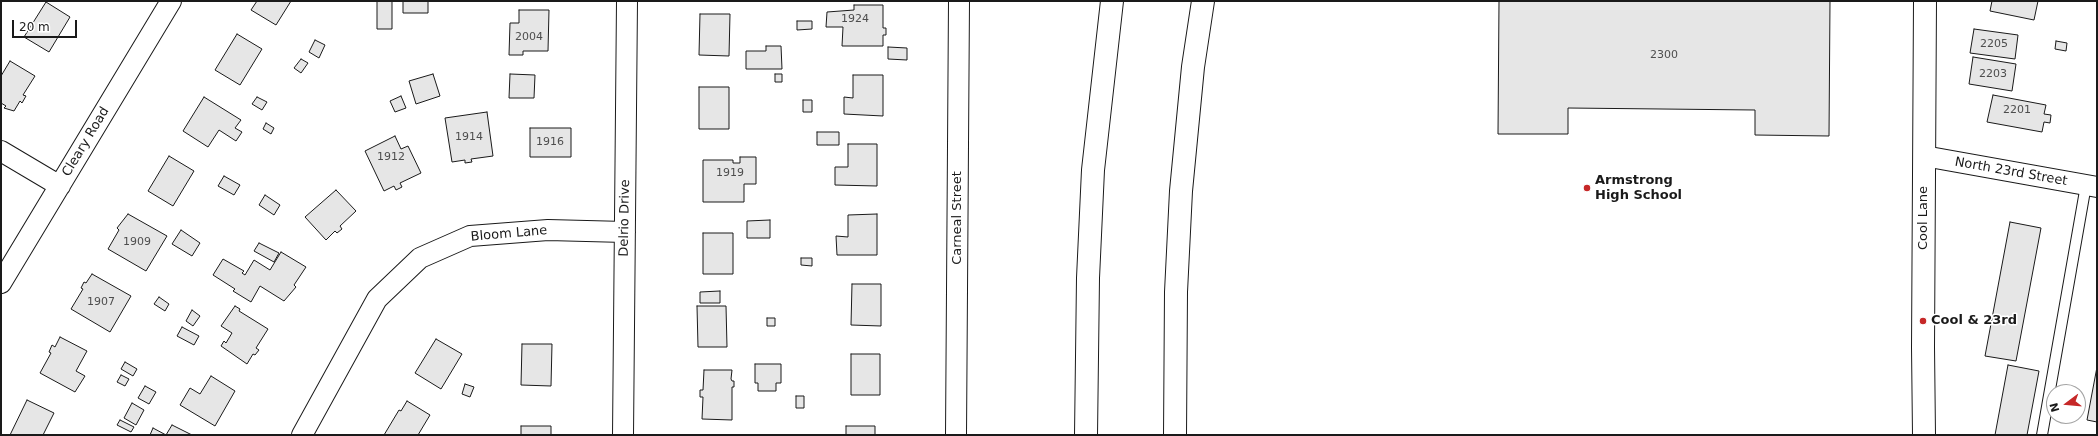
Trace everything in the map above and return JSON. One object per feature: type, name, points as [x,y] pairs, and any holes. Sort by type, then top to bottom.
[{"type":"main road","points":[[1086,435],[1088,278],[1093,170],[1112,1]]},
{"type":"main road","points":[[1175,435],[1176,292],[1181,191],[1192,75],[1203,1]]},
{"type":"main road","name":"Cool Lane","points":[[1924,435],[1923,340],[1925,1]]},
{"type":"street","name":"Cleary Road","points":[[1,283],[171,1]]},
{"type":"street","name":"Delrio Drive","points":[[624,435],[627,1]]},
{"type":"street","name":"Carneal Street","points":[[956,435],[959,1]]},
{"type":"street","points":[[1,151],[60,186]]},
{"type":"street","name":"North 23rd Street","points":[[1924,156],[2092,186]]},
{"type":"street","name":"Bloom Lane","points":[[302,435],[377,299],[420,258],[470,236],[548,230],[625,232]]},
{"type":"lane","points":[[2042,435],[2092,186]]},
{"type":"building","points":[[257,1],[291,1],[276,25],[251,10]]},
{"type":"building","points":[[377,1],[392,1],[392,29],[377,29]]},
{"type":"building","points":[[403,1],[428,1],[428,13],[403,13]]},
{"type":"building","points":[[1499,1],[1830,1],[1829,136],[1755,135],[1755,110],[1568,108],[1568,134],[1498,134]]},
{"type":"building","points":[[1992,1],[2038,1],[2034,20],[1990,11]]},
{"type":"building","points":[[46,2],[70,17],[49,52],[24,37]]},
{"type":"building","points":[[854,5],[883,5],[883,28],[886,28],[886,35],[883,35],[883,46],[842,46],[843,27],[826,27],[827,12],[854,10]]},
{"type":"building","points":[[519,10],[549,10],[548,51],[523,51],[523,55],[509,55],[510,23],[519,23]]},
{"type":"building","points":[[700,14],[730,14],[729,56],[699,55]]},
{"type":"building","points":[[797,21],[812,21],[812,29],[797,30]]},
{"type":"building","points":[[1974,29],[2018,35],[2015,59],[1970,53]]},
{"type":"building","points":[[237,34],[262,49],[240,85],[215,70]]},
{"type":"building","points":[[315,40],[325,45],[319,58],[309,52]]},
{"type":"building","points":[[2056,41],[2067,43],[2066,51],[2055,49]]},
{"type":"building","points":[[766,46],[781,46],[782,69],[746,69],[746,51],[766,51]]},
{"type":"building","points":[[888,47],[907,48],[907,60],[888,59]]},
{"type":"building","points":[[1973,57],[2016,64],[2012,91],[1969,84]]},
{"type":"building","points":[[301,59],[308,63],[301,73],[294,68]]},
{"type":"building","points":[[10,61],[35,76],[23,95],[26,96],[22,103],[20,101],[14,111],[4,108],[6,106],[1,103],[1,76]]},
{"type":"building","points":[[433,74],[440,96],[416,104],[409,81]]},
{"type":"building","points":[[510,74],[535,75],[534,98],[509,98]]},
{"type":"building","points":[[775,74],[782,74],[782,82],[775,82]]},
{"type":"building","points":[[853,75],[883,75],[883,116],[844,114],[844,97],[853,98]]},
{"type":"building","points":[[699,87],[729,87],[729,129],[699,129]]},
{"type":"building","points":[[1993,95],[2046,105],[2044,114],[2051,115],[2050,123],[2044,122],[2042,132],[1987,122]]},
{"type":"building","points":[[401,96],[406,108],[395,112],[390,101]]},
{"type":"building","points":[[204,97],[241,120],[235,128],[242,132],[236,141],[219,130],[208,147],[183,131]]},
{"type":"building","points":[[257,97],[267,102],[262,110],[252,104]]},
{"type":"building","points":[[803,100],[812,100],[812,112],[803,112]]},
{"type":"building","points":[[487,112],[493,156],[471,159],[472,162],[465,163],[465,160],[452,162],[445,118]]},
{"type":"building","points":[[266,123],[274,128],[271,134],[263,129]]},
{"type":"building","points":[[530,128],[571,128],[571,157],[530,157]]},
{"type":"building","points":[[817,132],[839,132],[839,145],[817,145]]},
{"type":"building","points":[[395,136],[401,149],[408,146],[421,173],[400,183],[402,187],[396,190],[394,186],[384,191],[365,151]]},
{"type":"building","points":[[848,144],[877,144],[877,186],[835,185],[835,167],[848,167]]},
{"type":"building","points":[[169,156],[194,171],[173,206],[148,191]]},
{"type":"building","points":[[740,157],[756,157],[756,184],[744,184],[744,202],[703,202],[703,160],[733,160],[733,163],[740,163]]},
{"type":"building","points":[[224,176],[240,185],[234,195],[218,186]]},
{"type":"building","points":[[336,190],[356,211],[340,226],[342,229],[337,233],[335,231],[326,240],[305,217]]},
{"type":"building","points":[[265,195],[280,205],[274,215],[259,205]]},
{"type":"building","points":[[128,214],[167,236],[146,271],[108,249],[119,230],[117,228]]},
{"type":"building","points":[[877,214],[877,255],[837,255],[836,236],[848,237],[848,215]]},
{"type":"building","points":[[770,220],[770,238],[747,238],[747,221]]},
{"type":"building","points":[[2010,222],[2041,228],[2016,361],[1985,356]]},
{"type":"building","points":[[181,230],[200,243],[192,256],[172,244]]},
{"type":"building","points":[[703,233],[733,233],[733,274],[703,274]]},
{"type":"building","points":[[259,243],[279,253],[274,262],[254,251]]},
{"type":"building","points":[[281,252],[306,267],[294,285],[296,287],[284,301],[260,286],[251,302],[233,291],[235,289],[213,275],[223,259],[244,271],[242,273],[245,275],[254,260],[270,270]]},
{"type":"building","points":[[801,258],[812,258],[812,266],[801,265]]},
{"type":"building","points":[[92,274],[131,296],[110,332],[71,309],[83,289],[81,288],[84,282],[86,283]]},
{"type":"building","points":[[852,284],[881,284],[881,326],[851,325]]},
{"type":"building","points":[[720,291],[720,303],[700,303],[700,292]]},
{"type":"building","points":[[159,297],[169,304],[165,311],[154,304]]},
{"type":"building","points":[[235,306],[240,309],[239,311],[268,329],[256,348],[259,350],[255,355],[253,354],[247,364],[221,346],[224,341],[226,343],[232,333],[221,326]]},
{"type":"building","points":[[697,306],[726,306],[727,347],[698,347]]},
{"type":"building","points":[[192,310],[200,316],[193,326],[186,321]]},
{"type":"building","points":[[767,318],[775,318],[775,326],[767,326]]},
{"type":"building","points":[[182,327],[199,336],[194,345],[177,336]]},
{"type":"building","points":[[60,337],[87,351],[76,371],[85,376],[75,392],[40,373],[51,353],[49,352],[52,345],[55,347]]},
{"type":"building","points":[[436,339],[462,354],[441,389],[415,373]]},
{"type":"building","points":[[522,344],[552,344],[551,386],[521,385]]},
{"type":"building","points":[[851,354],[880,354],[880,395],[851,395]]},
{"type":"building","points":[[125,362],[137,369],[133,376],[121,369]]},
{"type":"building","points":[[755,364],[781,364],[781,383],[776,383],[776,391],[758,391],[758,383],[755,383]]},
{"type":"building","points":[[2008,365],[2039,371],[2027,435],[1995,435]]},
{"type":"building","points":[[2097,367],[2097,422],[2087,420]]},
{"type":"building","points":[[704,370],[732,370],[731,379],[734,381],[734,387],[732,387],[732,420],[702,419],[703,397],[700,397],[700,390],[703,390]]},
{"type":"building","points":[[121,375],[129,379],[125,386],[117,382]]},
{"type":"building","points":[[211,376],[235,391],[215,426],[180,405],[190,388],[200,394]]},
{"type":"building","points":[[465,384],[474,387],[470,397],[462,394]]},
{"type":"building","points":[[145,386],[156,392],[149,404],[138,398]]},
{"type":"building","points":[[796,396],[804,396],[804,408],[796,408]]},
{"type":"building","points":[[27,400],[54,413],[43,435],[10,435]]},
{"type":"building","points":[[407,401],[430,415],[418,435],[384,435],[399,410],[401,411]]},
{"type":"building","points":[[132,403],[144,410],[136,425],[124,418]]},
{"type":"building","points":[[120,420],[134,427],[131,432],[117,425]]},
{"type":"building","points":[[172,425],[192,435],[166,435]]},
{"type":"building","points":[[521,426],[551,426],[551,435],[521,435]]},
{"type":"building","points":[[846,426],[875,426],[875,435],[846,435]]},
{"type":"building","points":[[153,428],[166,435],[150,435]]},
{"type":"place","name":"Armstrong High School","points":[[1587,188]]},
{"type":"place","name":"Cool & 23rd","points":[[1923,321]]}]
